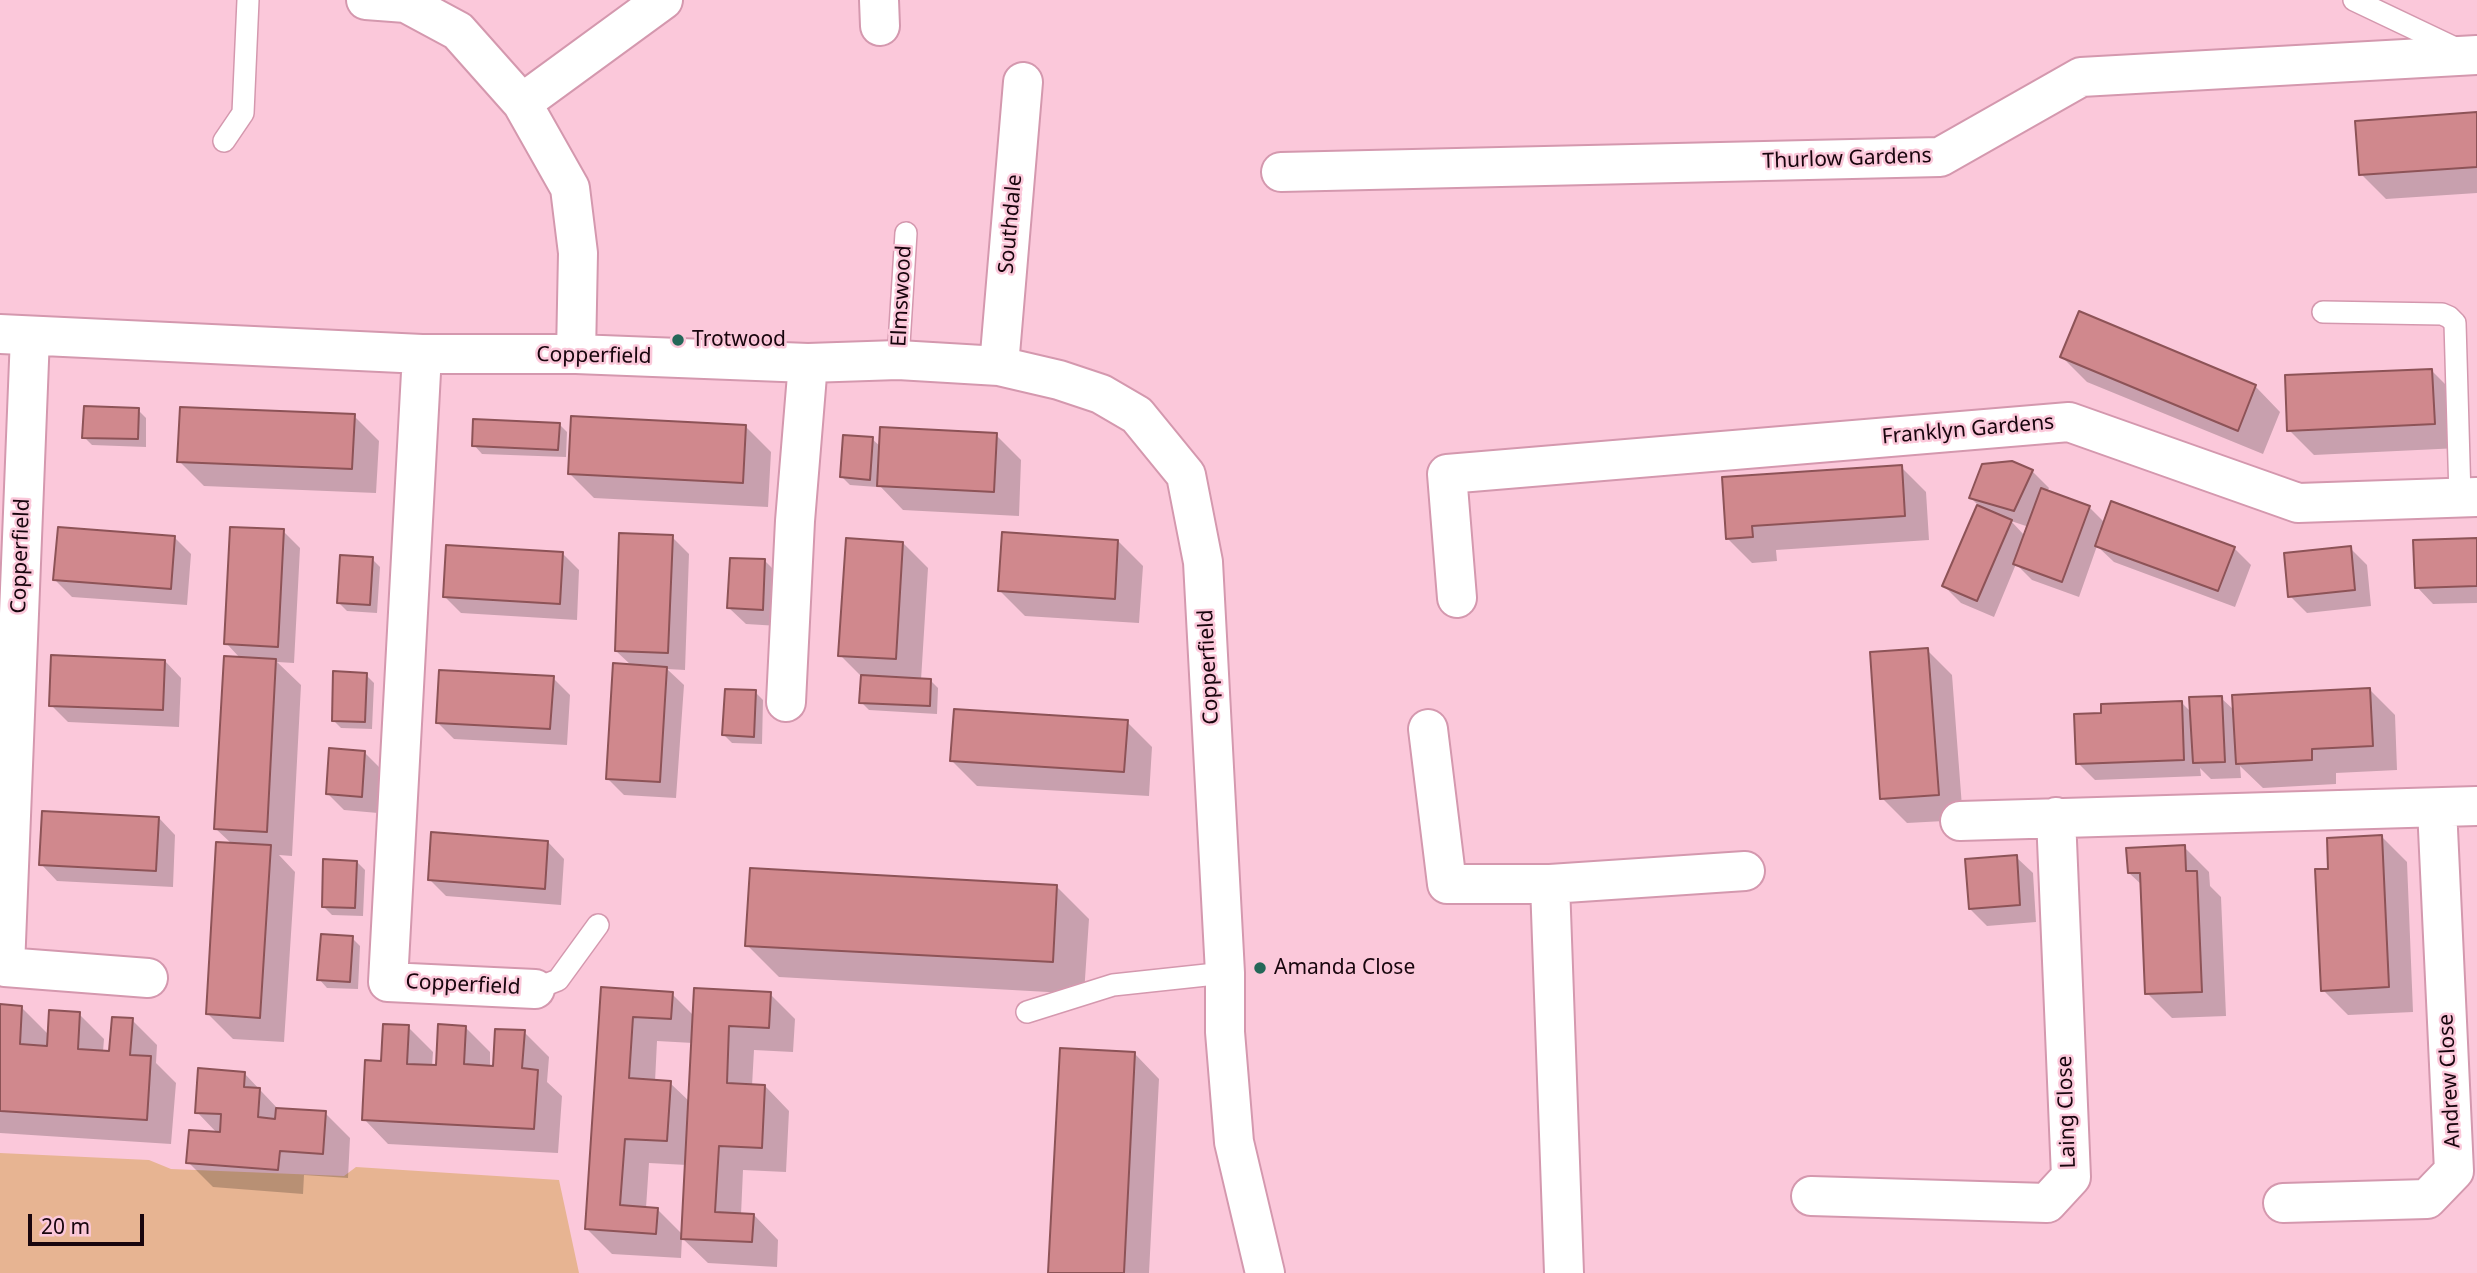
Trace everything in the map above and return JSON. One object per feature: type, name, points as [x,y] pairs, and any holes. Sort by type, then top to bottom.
[{"type":"street","points":[[366,0],[406,3],[458,31],[522,103],[570,188],[578,253],[576,354]]},
{"type":"street","points":[[522,103],[654,3]]},
{"type":"street","name":"Thurlow Gardens","points":[[1281,172],[1940,157],[2081,78],[2473,55]]},
{"type":"street","name":"Southdale","points":[[999,366],[1023,82]]},
{"type":"street","name":"Copperfield","points":[[148,978],[5,967],[15,335],[422,354],[576,354],[808,363],[898,360],[999,366],[1059,380],[1101,394],[1137,415],[1186,475],[1203,562],[1225,973],[1225,1032],[1234,1142],[1265,1273]]},
{"type":"street","name":"Copperfield","points":[[422,354],[388,982],[535,989]]},
{"type":"street","points":[[786,702],[795,521],[808,363]]},
{"type":"street","name":"Franklyn Gardens","points":[[1457,598],[1447,474],[2069,422],[2298,503],[2468,497]]},
{"type":"street","points":[[1428,729],[1447,884],[1550,884],[1745,871]]},
{"type":"street","points":[[1960,821],[2477,806]]},
{"type":"street","name":"Andrew Close","points":[[2283,1203],[2427,1199],[2466,1171],[2437,808]]},
{"type":"street","name":"Laing Close","points":[[1811,1196],[2047,1203],[2071,1177],[2056,817]]},
{"type":"street","points":[[1550,884],[1564,1273]]},
{"type":"lane","points":[[224,141],[243,113],[248,0]]},
{"type":"lane","points":[[2354,0],[2473,55]]},
{"type":"lane","name":"Elmswood","points":[[898,360],[906,233]]},
{"type":"lane","points":[[2323,312],[2442,314],[2455,323],[2468,497]]},
{"type":"lane","points":[[535,989],[558,980],[597,925]]},
{"type":"lane","points":[[1027,1012],[1113,985],[1225,973]]},
{"type":"shaded area","points":[[0,1153],[149,1160],[171,1169],[344,1176],[356,1167],[559,1180],[579,1273],[0,1273]]},
{"type":"building","points":[[2477,112],[2477,167],[2359,175],[2355,121]]},
{"type":"building","points":[[2079,311],[2256,385],[2238,431],[2060,357]]},
{"type":"building","points":[[2432,369],[2435,424],[2287,431],[2285,375]]},
{"type":"building","points":[[84,406],[139,408],[138,439],[82,438]]},
{"type":"building","points":[[180,407],[355,414],[352,469],[177,462]]},
{"type":"building","points":[[571,416],[746,425],[743,483],[568,474]]},
{"type":"building","points":[[473,419],[560,423],[558,450],[472,446]]},
{"type":"building","points":[[880,427],[997,433],[994,492],[877,486]]},
{"type":"building","points":[[843,435],[873,437],[870,480],[840,477]]},
{"type":"building","points":[[2012,461],[2033,470],[2014,511],[1969,498],[1982,464]]},
{"type":"building","points":[[1902,465],[1905,516],[1752,526],[1753,537],[1726,539],[1722,477]]},
{"type":"building","points":[[2041,488],[2090,506],[2062,582],[2013,564]]},
{"type":"building","points":[[2111,501],[2235,547],[2218,591],[2095,546]]},
{"type":"building","points":[[1977,505],[2012,520],[1977,601],[1942,586]]},
{"type":"building","points":[[58,527],[175,536],[171,589],[53,580]]},
{"type":"building","points":[[230,527],[284,529],[278,647],[224,644]]},
{"type":"building","points":[[1002,532],[1118,540],[1115,599],[998,591]]},
{"type":"building","points":[[619,533],[673,535],[668,653],[615,651]]},
{"type":"building","points":[[846,538],[903,542],[896,659],[838,656]]},
{"type":"building","points":[[2477,538],[2477,586],[2415,588],[2413,540]]},
{"type":"building","points":[[446,545],[563,552],[560,604],[443,597]]},
{"type":"building","points":[[2351,546],[2355,590],[2288,597],[2284,553]]},
{"type":"building","points":[[340,555],[373,557],[370,605],[337,603]]},
{"type":"building","points":[[730,558],[765,559],[763,610],[727,608]]},
{"type":"building","points":[[1928,648],[1939,795],[1880,799],[1870,652]]},
{"type":"building","points":[[51,655],[165,660],[163,710],[49,706]]},
{"type":"building","points":[[224,656],[276,659],[267,832],[214,829]]},
{"type":"building","points":[[613,663],[667,667],[660,782],[606,779]]},
{"type":"building","points":[[439,670],[554,676],[550,729],[436,723]]},
{"type":"building","points":[[333,671],[367,673],[365,722],[332,721]]},
{"type":"building","points":[[861,675],[931,679],[930,706],[859,703]]},
{"type":"building","points":[[2370,688],[2373,746],[2312,749],[2312,760],[2236,764],[2232,695]]},
{"type":"building","points":[[725,689],[756,690],[754,737],[722,735]]},
{"type":"building","points":[[2222,696],[2225,762],[2193,763],[2189,697]]},
{"type":"building","points":[[2182,701],[2184,760],[2076,764],[2074,714],[2101,713],[2101,704]]},
{"type":"building","points":[[954,709],[1128,720],[1124,772],[950,761]]},
{"type":"building","points":[[329,748],[365,751],[362,797],[326,794]]},
{"type":"building","points":[[42,811],[159,817],[156,871],[39,865]]},
{"type":"building","points":[[431,832],[548,841],[545,889],[428,880]]},
{"type":"building","points":[[2382,835],[2389,987],[2321,991],[2315,869],[2328,869],[2327,838]]},
{"type":"building","points":[[216,842],[271,845],[260,1018],[206,1014]]},
{"type":"building","points":[[2185,845],[2186,871],[2197,871],[2202,992],[2145,994],[2140,873],[2128,873],[2126,848]]},
{"type":"building","points":[[2017,855],[2020,905],[1969,909],[1965,859]]},
{"type":"building","points":[[323,859],[357,861],[355,908],[322,907]]},
{"type":"building","points":[[750,868],[1057,885],[1053,962],[745,946]]},
{"type":"building","points":[[321,934],[353,936],[350,982],[317,980]]},
{"type":"building","points":[[601,987],[673,992],[671,1019],[633,1017],[629,1078],[671,1081],[667,1141],[625,1139],[620,1205],[658,1208],[656,1234],[585,1229]]},
{"type":"building","points":[[694,988],[771,992],[769,1028],[729,1026],[727,1083],[765,1085],[762,1148],[719,1146],[715,1212],[754,1214],[752,1242],[681,1239]]},
{"type":"building","points":[[0,1004],[22,1006],[20,1044],[47,1046],[49,1010],[80,1012],[78,1049],[109,1051],[112,1017],[133,1018],[130,1055],[151,1056],[147,1120],[0,1111]]},
{"type":"building","points":[[383,1024],[409,1025],[407,1064],[436,1065],[438,1024],[466,1026],[464,1064],[493,1066],[495,1029],[525,1030],[522,1068],[538,1070],[534,1129],[362,1120],[365,1060],[381,1061]]},
{"type":"building","points":[[1060,1048],[1135,1052],[1124,1273],[1048,1273]]},
{"type":"building","points":[[198,1068],[245,1072],[244,1087],[260,1088],[258,1117],[275,1119],[276,1108],[326,1111],[323,1154],[280,1151],[278,1170],[186,1163],[189,1130],[220,1132],[221,1114],[195,1113]]},
{"type":"place","name":"Trotwood","points":[[678,340]]},
{"type":"place","name":"Amanda Close","points":[[1260,968]]}]
